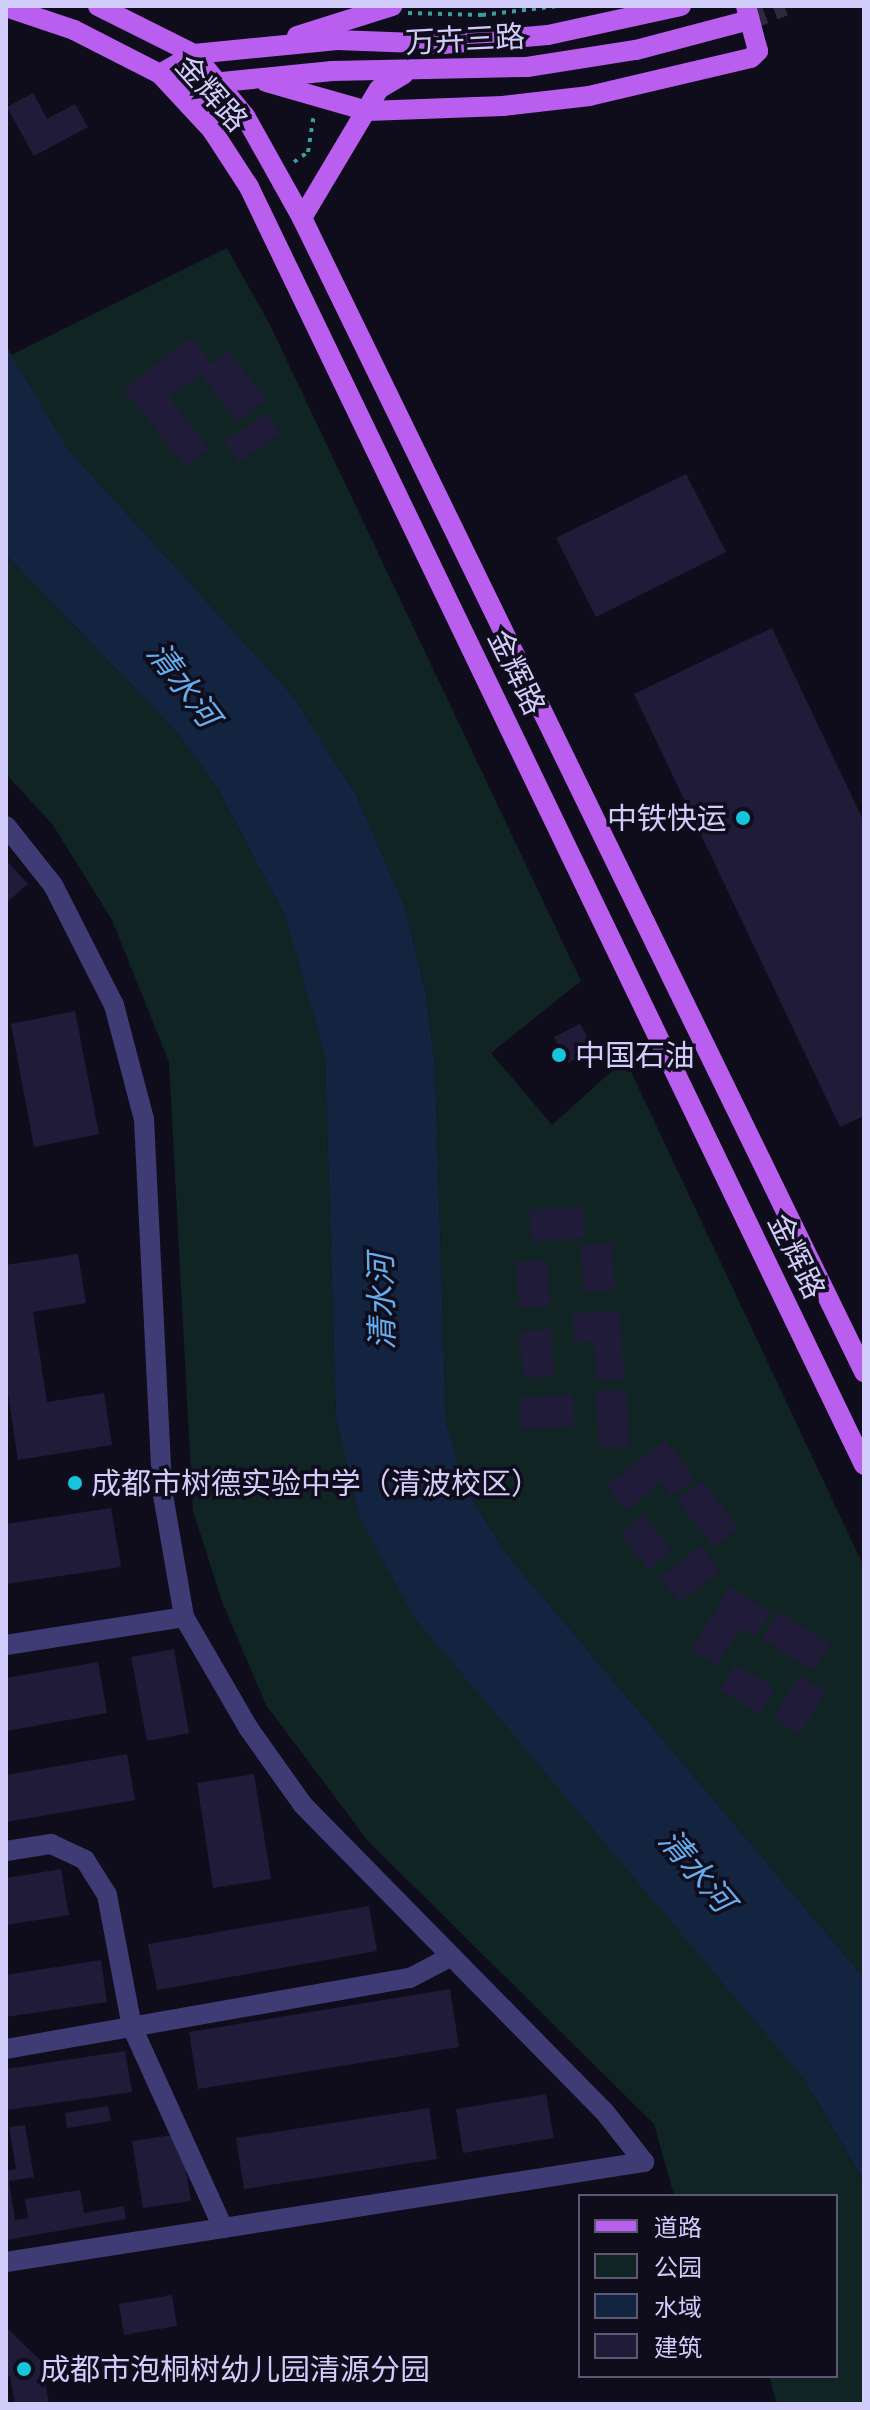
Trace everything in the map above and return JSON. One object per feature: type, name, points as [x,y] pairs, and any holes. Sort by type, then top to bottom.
[{"type":"main road","name":"金辉路","points":[[98,6],[194,54],[222,82],[302,218],[864,1372]]},
{"type":"main road","name":"万卉三路","points":[[160,74],[194,54],[276,44],[443,44],[548,35],[681,6]]},
{"type":"main road","name":"金辉路","points":[[6,7],[74,30],[160,74],[189,105],[249,187],[864,1465]]},
{"type":"main road","points":[[276,44],[384,9]]},
{"type":"main road","name":"万卉三路","points":[[189,105],[222,82],[332,71],[412,72],[527,67],[636,50],[746,14]]},
{"type":"main road","points":[[254,79],[368,111],[518,104],[724,68],[758,51],[746,14]]},
{"type":"main road","points":[[302,218],[379,89],[393,77],[412,72]]},
{"type":"street","points":[[6,826],[53,885],[114,1005],[144,1119],[162,1489],[184,1617],[249,1729],[303,1805],[604,2111],[644,2162],[6,2262]]},
{"type":"street","points":[[6,1645],[184,1617]]},
{"type":"street","points":[[6,1851],[51,1844],[85,1860],[107,1895],[132,2027],[223,2228]]},
{"type":"street","points":[[6,2049],[410,1978],[452,1956]]},
{"type":"path","points":[[384,9],[482,15],[557,6]]},
{"type":"path","points":[[286,168],[308,152],[314,112]]},
{"type":"path","points":[[308,152],[317,157]]},
{"type":"green space","points":[[227,248],[270,325],[581,981],[491,1053],[552,1125],[625,1059],[864,1567],[864,1978],[504,1551],[466,1488],[446,1423],[435,1065],[426,993],[405,907],[355,793],[292,695],[67,448],[11,355]]},
{"type":"green space","points":[[6,555],[176,731],[218,789],[285,916],[325,1057],[336,1417],[358,1514],[804,2079],[864,2181],[864,2404],[777,2404],[770,2378],[838,2378],[838,2194],[674,2194],[654,2124],[368,1841],[266,1705],[223,1604],[193,1511],[169,1062],[112,920],[53,825],[6,774]]},
{"type":"water","name":"清水河","points":[[6,346],[67,448],[292,695],[355,793],[405,907],[426,994],[435,1065],[446,1423],[466,1488],[504,1551],[864,1978],[864,2181],[804,2079],[413,1616],[358,1514],[336,1417],[325,1057],[285,916],[218,789],[176,731],[6,555]]},
{"type":"building","points":[[33,93],[47,119],[75,104],[88,127],[34,156],[7,107]]},
{"type":"building","points":[[191,337],[212,364],[228,351],[267,399],[238,422],[200,374],[169,398],[209,449],[185,467],[124,389]]},
{"type":"building","points":[[267,413],[281,433],[239,463],[224,442]]},
{"type":"building","points":[[686,474],[726,552],[596,617],[556,538]]},
{"type":"building","points":[[772,628],[864,822],[864,1116],[840,1127],[634,694]]},
{"type":"building","points":[[6,860],[28,884],[6,903]]},
{"type":"building","points":[[75,1011],[99,1134],[34,1147],[11,1024]]},
{"type":"building","points":[[580,1024],[594,1049],[568,1063],[554,1037]]},
{"type":"building","points":[[583,1206],[584,1238],[531,1241],[529,1210]]},
{"type":"building","points":[[612,1243],[615,1290],[584,1292],[581,1245]]},
{"type":"building","points":[[78,1254],[86,1303],[33,1312],[47,1402],[104,1393],[112,1445],[18,1460],[6,1381],[6,1265]]},
{"type":"building","points":[[547,1260],[550,1306],[519,1308],[516,1262]]},
{"type":"building","points":[[620,1311],[624,1379],[596,1381],[594,1342],[575,1343],[573,1314]]},
{"type":"building","points":[[551,1329],[554,1376],[523,1378],[520,1331]]},
{"type":"building","points":[[626,1390],[630,1446],[600,1448],[595,1392]]},
{"type":"building","points":[[573,1394],[575,1426],[521,1430],[519,1398]]},
{"type":"building","points":[[665,1440],[695,1478],[671,1496],[660,1483],[626,1510],[606,1486]]},
{"type":"building","points":[[702,1481],[739,1528],[714,1547],[677,1500]]},
{"type":"building","points":[[111,1508],[121,1567],[6,1584],[6,1524]]},
{"type":"building","points":[[643,1515],[672,1551],[649,1570],[620,1534]]},
{"type":"building","points":[[700,1546],[720,1571],[680,1603],[660,1578]]},
{"type":"building","points":[[730,1587],[771,1612],[755,1637],[740,1628],[717,1666],[691,1650]]},
{"type":"building","points":[[779,1612],[830,1644],[813,1671],[762,1639]]},
{"type":"building","points":[[174,1649],[189,1733],[147,1741],[131,1657]]},
{"type":"building","points":[[98,1662],[107,1713],[6,1731],[6,1678]]},
{"type":"building","points":[[735,1665],[775,1688],[760,1714],[720,1690]]},
{"type":"building","points":[[799,1675],[826,1691],[800,1734],[773,1718]]},
{"type":"building","points":[[127,1754],[135,1800],[6,1822],[6,1775]]},
{"type":"building","points":[[254,1774],[271,1879],[213,1888],[197,1783]]},
{"type":"building","points":[[61,1869],[69,1915],[6,1925],[6,1878]]},
{"type":"building","points":[[369,1906],[377,1951],[157,1990],[148,1944]]},
{"type":"building","points":[[101,1960],[107,2002],[6,2017],[6,1975]]},
{"type":"building","points":[[450,1989],[459,2047],[198,2089],[189,2032]]},
{"type":"building","points":[[125,2051],[132,2092],[6,2110],[6,2069]]},
{"type":"building","points":[[546,2094],[554,2138],[463,2153],[456,2109]]},
{"type":"building","points":[[108,2106],[111,2121],[67,2128],[65,2113]]},
{"type":"building","points":[[429,2108],[437,2159],[244,2189],[236,2138]]},
{"type":"building","points":[[25,2125],[34,2177],[9,2181],[15,2220],[28,2218],[25,2199],[80,2190],[84,2213],[124,2206],[126,2219],[6,2240],[6,2171],[16,2169],[9,2127]]},
{"type":"building","points":[[180,2134],[191,2201],[143,2208],[132,2141]]},
{"type":"building","points":[[172,2295],[177,2326],[124,2335],[119,2304]]},
{"type":"building","name":"成都市泡桐树幼儿园清源分园","points":[[6,2327],[42,2362],[49,2404],[15,2404],[10,2376],[6,2377]]},
{"type":"tunnel","points":[[746,21],[784,6]]},
{"type":"place","name":"中铁快运","points":[[743,818]]},
{"type":"place","name":"中国石油","points":[[559,1055]]},
{"type":"place","name":"成都市树德实验中学（清波校区）","points":[[75,1483]]},
{"type":"place","name":"成都市泡桐树幼儿园清源分园","points":[[24,2369]]}]
